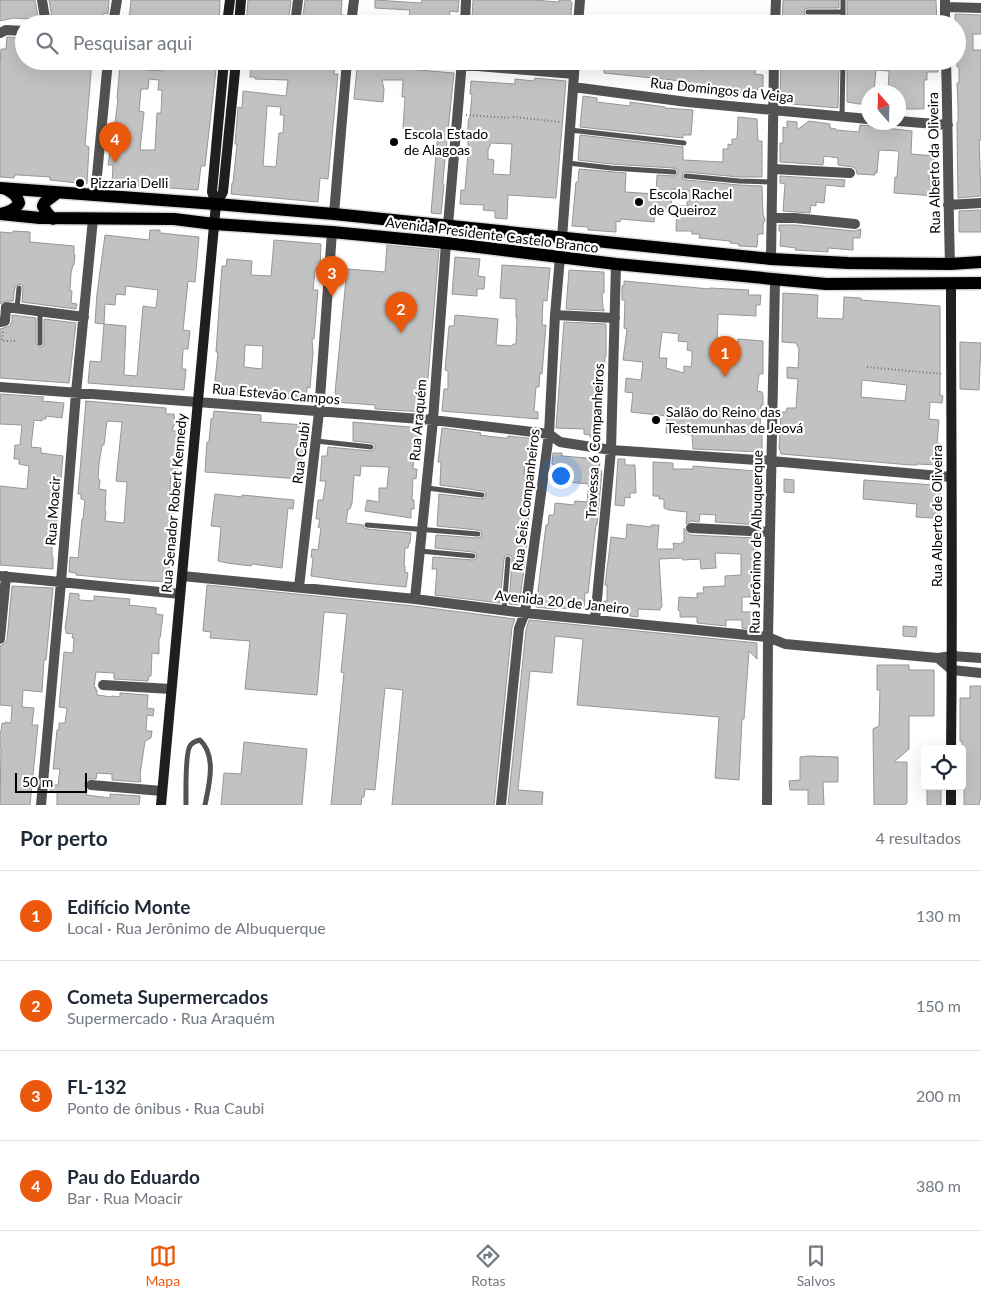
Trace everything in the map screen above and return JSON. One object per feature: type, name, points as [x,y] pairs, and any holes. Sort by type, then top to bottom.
[{"type":"main road","name":"Avenida Presidente Castelo Branco","points":[[3,189],[334,214],[771,260],[950,264],[981,262]]},
{"type":"main road","points":[[1,214],[12,211],[19,203],[14,193],[3,189]]},
{"type":"main road","points":[[53,219],[47,213],[44,206],[45,202],[57,193]]},
{"type":"main road","name":"Avenida Presidente Castelo Branco","points":[[1,214],[53,219],[174,219],[214,224],[332,232],[446,242],[616,264],[826,284],[981,283]]},
{"type":"street","points":[[42,0],[44,15]]},
{"type":"street","points":[[114,15],[117,0]]},
{"type":"street","points":[[229,15],[230,0]]},
{"type":"street","points":[[240,15],[241,0]]},
{"type":"street","points":[[296,15],[298,0]]},
{"type":"street","points":[[352,15],[354,0]]},
{"type":"street","points":[[465,15],[466,0]]},
{"type":"street","points":[[579,15],[580,0]]},
{"type":"street","points":[[775,15],[776,0]]},
{"type":"street","points":[[945,4],[981,8]]},
{"type":"street","points":[[0,33],[6,30],[15,30]]},
{"type":"street","points":[[95,196],[107,70]]},
{"type":"street","name":"Rua Senador Robert Kennedy","points":[[161,805],[216,204],[212,192],[223,70]]},
{"type":"street","name":"Rua Senador Robert Kennedy","points":[[216,204],[223,192],[235,70]]},
{"type":"street","points":[[334,214],[346,70]]},
{"type":"street","points":[[448,226],[461,70]]},
{"type":"street","points":[[533,70],[574,74]]},
{"type":"street","points":[[562,238],[574,70]]},
{"type":"street","points":[[771,260],[774,70]]},
{"type":"street","name":"Rua Alberto da Oliveira","points":[[946,70],[950,264]]},
{"type":"street","name":"Rua Domingos da Veiga","points":[[573,87],[687,102],[861,118]]},
{"type":"street","points":[[906,122],[948,126]]},
{"type":"street","points":[[773,169],[850,173]]},
{"type":"street","points":[[948,205],[981,204]]},
{"type":"street","points":[[772,218],[795,218],[856,224]]},
{"type":"street","name":"Rua Moacir","points":[[40,805],[93,220]]},
{"type":"street","name":"Rua Caubi","points":[[299,587],[320,412],[332,232]]},
{"type":"street","name":"Rua Araquém","points":[[415,599],[446,242]]},
{"type":"street","name":"Rua Seis Companheiros","points":[[501,805],[520,628],[525,613],[549,434],[560,257]]},
{"type":"street","name":"Travessa 6 Companheiros","points":[[595,620],[611,450],[616,264]]},
{"type":"street","name":"Rua Jerônimo de Albuquerque","points":[[767,805],[768,637],[775,280]]},
{"type":"street","name":"Rua Alberto de Oliveira","points":[[951,283],[951,745]]},
{"type":"street","points":[[1,322],[5,321],[6,308],[84,316]]},
{"type":"street","points":[[555,314],[615,318]]},
{"type":"street","name":"Rua Estevão Campos","points":[[0,387],[432,420],[549,434],[560,442],[611,450],[951,477]]},
{"type":"street","points":[[691,528],[770,532]]},
{"type":"street","points":[[0,639],[3,576],[180,594]]},
{"type":"street","name":"Avenida 20 de Janeiro","points":[[182,576],[768,637],[785,644],[938,658],[952,656],[981,658]]},
{"type":"street","points":[[938,658],[952,670],[981,673]]},
{"type":"street","points":[[104,685],[171,689]]},
{"type":"street","points":[[91,785],[162,791]]},
{"type":"street","points":[[951,790],[951,805]]},
{"type":"lane","points":[[808,12],[843,12],[844,0]]},
{"type":"lane","points":[[842,116],[843,70]]},
{"type":"lane","points":[[570,126],[684,143]]},
{"type":"lane","points":[[567,163],[674,172]]},
{"type":"lane","points":[[686,176],[772,182]]},
{"type":"lane","points":[[17,309],[19,288]]},
{"type":"lane","points":[[40,311],[40,343]]},
{"type":"lane","points":[[316,440],[371,446]]},
{"type":"lane","points":[[426,488],[482,495]]},
{"type":"lane","points":[[367,525],[478,534]]},
{"type":"lane","points":[[420,551],[473,556]]},
{"type":"lane","points":[[504,610],[508,559]]},
{"type":"lane","points":[[186,805],[187,754],[190,745],[200,740],[206,746],[210,756],[205,805]]},
{"type":"path","points":[[457,115],[512,118],[570,126]]},
{"type":"path","points":[[1,322],[2,341],[16,341]]},
{"type":"path","points":[[867,367],[951,374]]},
{"type":"building","points":[[0,0],[35,0],[38,15],[15,15],[15,18],[0,21]]},
{"type":"building","points":[[49,0],[109,0],[108,14],[52,15]]},
{"type":"building","points":[[131,0],[220,0],[219,15],[130,15]]},
{"type":"building","points":[[248,0],[291,1],[289,15],[247,15]]},
{"type":"building","points":[[305,0],[342,0],[341,15],[303,15]]},
{"type":"building","points":[[375,0],[421,3],[422,0],[459,0],[458,12],[450,11],[450,15],[409,15],[410,10],[375,8]]},
{"type":"building","points":[[473,0],[559,2],[559,0],[570,0],[572,3],[571,15],[472,15]]},
{"type":"building","points":[[783,0],[839,0],[839,8],[808,8],[805,9],[805,15],[782,15]]},
{"type":"building","points":[[847,0],[936,0],[937,15],[847,15]]},
{"type":"building","points":[[955,14],[981,15],[981,34],[973,34],[973,50],[981,50],[981,140],[979,140],[981,196],[958,198],[957,83],[959,83],[959,70],[966,70],[966,15]]},
{"type":"building","points":[[7,37],[15,38],[15,70],[91,70],[85,145],[89,147],[87,184],[50,180],[50,177],[15,175],[14,178],[0,177],[0,64],[1,49],[6,49]]},
{"type":"building","points":[[120,70],[216,70],[205,166],[201,166],[198,190],[112,184],[113,165],[108,165],[118,99]],"holes":[[[149,79],[159,80],[158,90],[162,90],[161,113],[157,113],[155,150],[140,150],[144,112],[139,111],[141,89],[148,89]]]},
{"type":"building","points":[[250,70],[334,70],[334,74],[338,74],[328,179],[320,178],[318,202],[231,194],[237,144],[235,144],[238,107],[242,108],[243,91],[286,96],[288,80],[255,79],[255,77],[250,77]],"holes":[[[267,106],[281,107],[280,115],[284,115],[283,133],[279,133],[276,167],[263,166]]]},
{"type":"building","points":[[357,70],[419,70],[454,73],[441,214],[431,213],[438,132],[403,129],[405,97],[402,97],[403,80],[382,80],[384,89],[383,102],[354,99]]},
{"type":"building","points":[[604,70],[755,70],[755,74],[763,75],[763,87],[758,87],[757,96],[733,94],[733,98],[680,91],[681,81],[604,73]]},
{"type":"building","points":[[781,70],[839,70],[838,108],[780,102]]},
{"type":"building","points":[[847,70],[876,70],[875,85],[861,85],[861,104],[847,102]]},
{"type":"building","points":[[876,70],[938,70],[938,72],[927,72],[927,80],[924,80],[924,109],[906,109],[906,85],[888,85],[889,71]]},
{"type":"building","points":[[535,78],[566,81],[556,198],[508,195],[507,219],[495,218],[495,211],[483,210],[484,205],[460,204],[461,190],[465,190],[468,124],[472,94],[470,94],[471,81],[515,84],[515,79],[534,81]],"holes":[[[491,143],[512,144],[510,175],[493,174],[494,160],[488,159],[488,150]]]},
{"type":"building","points":[[583,96],[597,98],[597,102],[630,106],[630,102],[665,108],[693,110],[691,135],[683,135],[683,138],[580,127]]},
{"type":"building","points":[[738,117],[757,119],[758,141],[762,141],[762,177],[739,177],[686,172],[682,176],[686,180],[762,186],[765,220],[763,234],[758,234],[757,247],[739,246],[739,244],[730,243],[730,241],[699,238],[700,234],[692,234],[692,231],[676,231],[677,206],[687,206],[688,190],[672,189],[671,212],[655,211],[654,222],[621,219],[620,222],[616,221],[616,232],[588,230],[588,227],[572,226],[579,169],[626,173],[625,192],[656,194],[657,175],[674,176],[678,173],[678,170],[674,168],[578,160],[580,135],[683,147],[683,160],[723,162],[723,149],[728,149],[728,144],[732,145],[732,139],[737,139]]},
{"type":"building","points":[[787,121],[797,122],[797,130],[809,121],[830,124],[830,128],[836,130],[859,132],[860,125],[861,130],[912,131],[911,154],[934,156],[934,165],[930,164],[929,180],[936,180],[936,196],[894,193],[899,151],[879,150],[877,173],[875,172],[875,175],[857,174],[856,169],[853,167],[838,165],[838,158],[824,156],[823,165],[780,162],[780,143],[783,143],[783,127],[787,128]]},
{"type":"building","points":[[780,176],[845,180],[844,187],[826,185],[824,203],[816,202],[816,206],[811,205],[810,213],[783,211],[785,184],[780,183]]},
{"type":"building","points":[[981,210],[981,232],[959,232],[959,211]]},
{"type":"building","points":[[779,225],[854,231],[861,229],[860,238],[853,238],[853,250],[828,248],[828,252],[795,250],[796,248],[780,246],[781,231],[779,231]]},
{"type":"building","points":[[150,230],[160,230],[160,233],[199,237],[195,282],[188,281],[183,330],[190,331],[188,349],[183,349],[182,369],[186,369],[184,390],[88,383],[90,361],[101,362],[104,324],[95,323],[105,235],[149,240]],"holes":[[[126,286],[158,290],[156,308],[143,306],[137,376],[124,375],[126,326],[104,324],[105,304],[115,305],[116,294],[125,295]]]},
{"type":"building","points":[[13,231],[30,232],[30,242],[74,246],[75,255],[70,291],[72,291],[71,303],[77,304],[76,309],[22,302],[23,288],[19,284],[15,287],[13,301],[4,301],[0,304],[0,232],[13,233]]},
{"type":"building","points":[[274,240],[321,244],[320,271],[315,270],[313,290],[318,290],[314,339],[312,339],[313,353],[310,388],[307,387],[306,400],[217,393],[218,381],[215,381],[218,352],[216,352],[222,266],[226,266],[227,259],[252,261],[251,275],[271,276]],"holes":[[[245,345],[263,346],[262,369],[244,367]]]},
{"type":"building","points":[[387,245],[439,250],[425,412],[375,409],[375,405],[335,402],[347,269],[385,272]]},
{"type":"building","points":[[455,257],[480,259],[478,276],[485,277],[484,289],[477,289],[477,296],[452,294]]},
{"type":"building","points":[[502,265],[550,268],[547,301],[543,300],[542,325],[546,325],[542,374],[540,373],[539,387],[536,387],[534,411],[538,412],[538,419],[442,411],[444,389],[448,389],[448,371],[445,370],[449,326],[454,326],[455,315],[498,319],[496,345],[512,346],[516,344],[516,299],[500,298]]},
{"type":"building","points":[[569,270],[604,272],[604,293],[602,293],[604,311],[566,309]]},
{"type":"building","points":[[624,281],[710,289],[749,290],[748,295],[761,295],[760,305],[756,305],[756,316],[718,314],[717,345],[737,347],[738,339],[763,341],[763,374],[759,374],[757,391],[762,392],[763,397],[760,430],[762,430],[762,452],[693,449],[692,435],[666,433],[667,416],[631,412],[633,393],[625,392],[626,378],[641,380],[643,362],[623,360],[627,329],[624,328],[625,300],[622,300],[622,286],[624,286]],"holes":[[[662,332],[679,334],[678,341],[688,342],[687,350],[692,351],[691,367],[684,366],[684,373],[666,368],[667,358],[659,358]]]},
{"type":"building","points":[[783,293],[818,295],[817,318],[843,319],[844,297],[940,306],[940,395],[943,396],[942,403],[930,402],[929,419],[939,420],[937,443],[941,444],[941,457],[939,457],[938,465],[911,465],[781,454],[779,448],[781,412],[786,412],[787,408],[796,408],[798,379],[787,378],[787,367],[798,368],[799,349],[796,343],[782,342]],"holes":[[[862,380],[907,385],[905,401],[861,397]]]},
{"type":"building","points":[[12,315],[36,318],[36,343],[40,347],[44,343],[44,319],[76,323],[69,383],[0,378],[0,329],[10,326]]},
{"type":"building","points":[[564,322],[606,324],[601,438],[590,437],[590,435],[584,434],[584,429],[556,428]]},
{"type":"building","points":[[960,342],[981,343],[979,390],[960,389]]},
{"type":"building","points":[[0,394],[44,397],[42,401],[64,403],[62,418],[46,416],[46,419],[42,419],[42,421],[34,420],[31,447],[41,448],[41,453],[63,456],[55,543],[52,543],[53,569],[0,565],[0,486],[27,489],[29,466],[19,464],[19,459],[14,459],[15,445],[20,445],[22,425],[0,424]]},
{"type":"building","points":[[86,401],[166,408],[166,414],[174,414],[175,422],[172,431],[181,431],[177,470],[171,469],[170,489],[175,489],[168,582],[76,575],[76,573],[69,572],[70,557],[78,558],[83,519],[85,500],[81,499],[81,494],[78,494]],"holes":[[[107,421],[122,422],[116,481],[127,482],[124,523],[105,521],[106,490],[99,489],[100,480],[98,479]]]},
{"type":"building","points":[[214,411],[261,415],[261,422],[306,425],[300,479],[205,472],[207,442],[209,442],[211,419],[213,418]]},
{"type":"building","points":[[353,422],[420,428],[417,450],[414,450],[413,469],[417,469],[416,479],[413,478],[412,500],[414,500],[414,509],[411,509],[411,518],[365,511],[367,500],[379,502],[379,488],[387,488],[389,467],[361,466],[360,476],[354,475],[352,503],[350,509],[348,509],[346,523],[363,525],[367,529],[411,533],[408,548],[405,548],[404,566],[405,572],[408,573],[406,587],[311,576],[312,549],[318,550],[321,528],[318,527],[320,519],[316,519],[318,500],[323,500],[326,481],[320,481],[322,456],[327,456],[328,447],[371,451],[375,448],[375,445],[372,443],[353,441]]},
{"type":"building","points":[[442,428],[504,438],[508,438],[508,436],[536,439],[534,461],[525,460],[524,479],[532,480],[525,562],[519,605],[509,604],[512,557],[509,555],[506,555],[504,559],[500,603],[435,595],[437,569],[432,569],[433,557],[473,560],[477,556],[473,552],[435,548],[436,535],[478,538],[482,534],[478,530],[437,526],[439,494],[481,499],[485,498],[486,495],[483,491],[440,485],[441,462],[438,462]]},
{"type":"building","points":[[553,453],[562,453],[562,456],[600,459],[599,471],[602,471],[597,525],[588,593],[585,593],[584,609],[536,607],[546,525],[548,525],[549,515],[554,515],[555,503],[574,505],[575,501],[587,502],[589,484],[556,481],[557,465],[552,464]]},
{"type":"building","points":[[618,459],[625,459],[625,465],[635,465],[636,493],[630,493],[630,498],[625,497],[624,506],[615,505]]},
{"type":"building","points":[[653,462],[673,463],[673,469],[693,469],[693,466],[755,471],[760,476],[759,525],[715,522],[716,515],[700,514],[699,522],[691,521],[686,524],[687,512],[664,508],[664,499],[659,499],[659,496],[653,496]]},
{"type":"building","points":[[784,479],[794,480],[794,493],[784,492]]},
{"type":"building","points":[[864,480],[933,485],[932,489],[940,491],[940,515],[933,514],[933,518],[916,517],[917,504],[863,499]]},
{"type":"building","points":[[215,494],[294,500],[293,509],[288,508],[282,568],[218,561],[221,527],[211,526]]},
{"type":"building","points":[[627,524],[651,527],[651,525],[659,525],[657,549],[674,549],[673,543],[681,544],[684,542],[684,528],[691,535],[754,538],[753,550],[757,550],[757,577],[753,577],[753,597],[742,597],[742,612],[756,612],[756,629],[742,628],[742,620],[726,620],[726,626],[697,623],[697,617],[680,617],[680,611],[678,610],[679,597],[697,598],[697,593],[704,593],[703,587],[725,586],[725,576],[741,575],[741,554],[715,553],[716,568],[701,569],[700,559],[659,559],[662,607],[660,607],[660,610],[638,609],[638,617],[630,616],[630,610],[603,610],[604,601],[607,601],[607,585],[605,585],[611,537],[626,539]]},
{"type":"building","points":[[207,585],[414,606],[515,619],[512,627],[494,805],[392,805],[403,690],[385,688],[375,790],[365,789],[361,805],[331,805],[344,673],[341,672],[347,614],[324,612],[317,695],[245,689],[250,641],[210,638],[211,632],[203,631]]},
{"type":"building","points":[[12,586],[53,588],[42,692],[23,690],[22,707],[34,708],[32,725],[38,725],[30,805],[0,805],[0,732],[2,723],[11,723],[12,706],[0,705],[0,646],[7,640]]},
{"type":"building","points":[[70,593],[79,594],[79,600],[94,601],[94,596],[130,599],[129,605],[156,608],[156,614],[163,615],[159,638],[159,654],[152,653],[151,676],[149,676],[148,681],[114,679],[114,673],[96,672],[94,687],[97,690],[97,695],[120,697],[120,693],[148,695],[147,708],[154,709],[153,716],[147,715],[146,731],[152,731],[151,738],[145,741],[140,775],[141,782],[112,780],[112,774],[97,773],[96,779],[89,779],[84,785],[87,790],[86,795],[110,798],[110,794],[140,796],[139,805],[57,805],[57,793],[50,792],[51,785],[58,785],[60,769],[53,769],[57,730],[59,730],[59,723],[65,723],[67,708],[59,707],[64,652],[73,653],[73,634],[66,633],[65,629]]},
{"type":"building","points":[[529,620],[757,643],[757,659],[749,651],[744,719],[742,719],[739,780],[715,778],[719,717],[577,705],[583,639],[555,636],[552,673],[530,671],[518,790],[543,792],[542,805],[508,805],[526,630]]},
{"type":"building","points":[[903,626],[917,627],[916,637],[903,636]]},
{"type":"building","points":[[877,665],[909,665],[909,670],[934,670],[934,716],[909,716],[909,749],[894,762],[907,762],[907,803],[905,805],[874,805],[873,729],[879,726],[880,690],[877,690]]},
{"type":"building","points":[[970,686],[981,686],[981,799],[979,805],[964,805],[966,745],[962,745],[962,741],[960,741],[960,698],[970,698]]},
{"type":"building","points":[[244,742],[307,749],[302,805],[221,805],[224,773],[241,774]]},
{"type":"building","points":[[800,757],[838,757],[838,782],[823,782],[824,805],[808,805],[808,790],[790,790],[789,781],[800,780]]},
{"type":"building","points":[[927,790],[941,790],[941,805],[927,805]]},
{"type":"place","name":"Escola Estado de Alagoas","points":[[394,142]]},
{"type":"place","name":"Pau do Eduardo","points":[[115,163]]},
{"type":"place","name":"Pizzaria Delli","points":[[80,183]]},
{"type":"place","name":"Escola Rachel de Queiroz","points":[[639,202]]},
{"type":"place","name":"FL-132","points":[[332,297]]},
{"type":"place","name":"Cometa Supermercados","points":[[401,333]]},
{"type":"place","name":"Edifício Monte","points":[[725,377]]},
{"type":"place","name":"Salão do Reino das Testemunhas de Jeová","points":[[656,420]]}]
